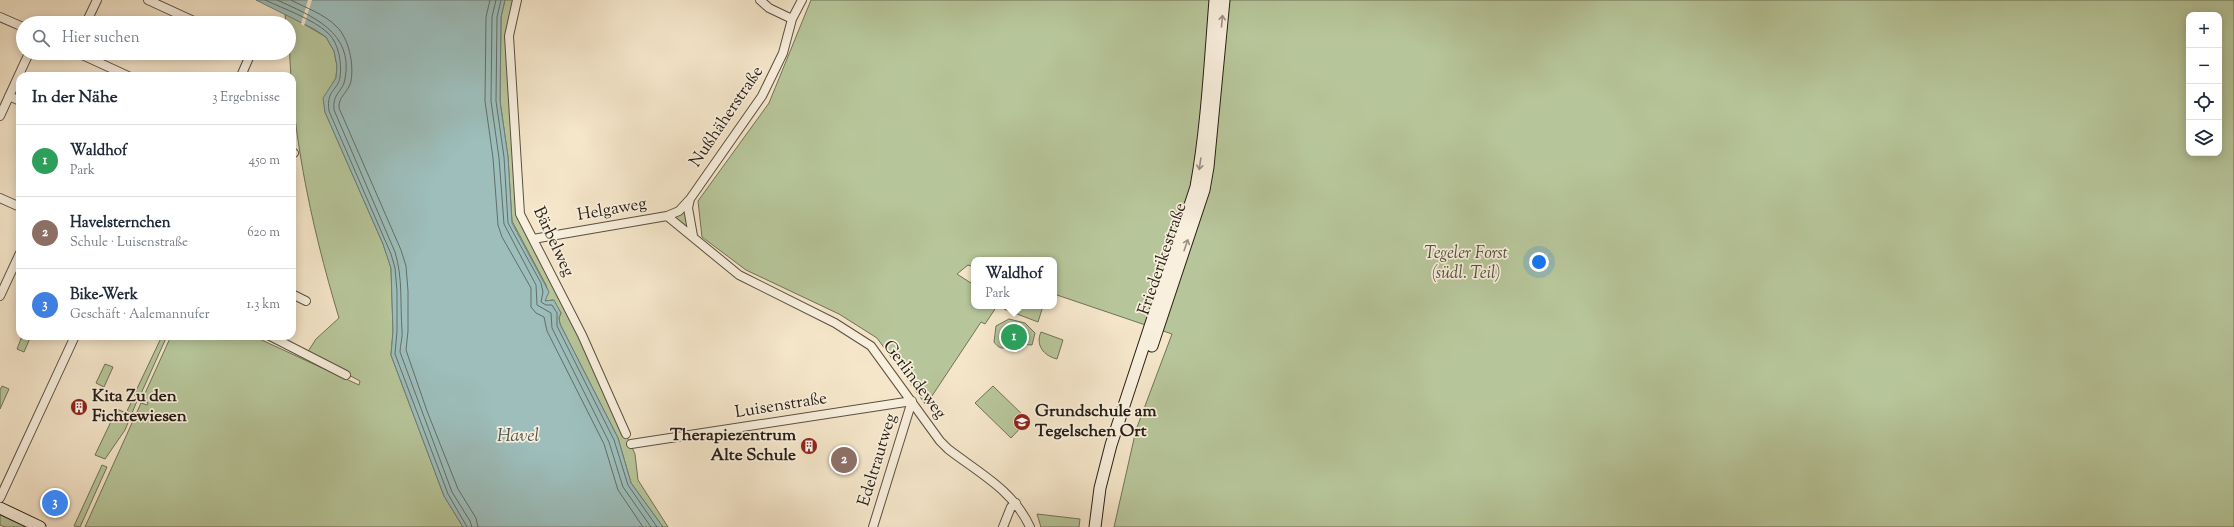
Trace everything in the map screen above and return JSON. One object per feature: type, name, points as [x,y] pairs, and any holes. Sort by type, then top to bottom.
[{"type":"street","points":[[89,16],[97,0]]},
{"type":"street","points":[[148,0],[183,16]]},
{"type":"street","name":"Bärbelweg","points":[[517,0],[509,36],[520,214],[582,335],[626,434]]},
{"type":"street","points":[[760,0],[769,8],[792,19]]},
{"type":"street","name":"Nußhäherstraße","points":[[690,199],[762,96],[785,48],[792,19],[802,0]]},
{"type":"street","name":"Friederikestraße","points":[[1096,524],[1100,488],[1111,445],[1196,187],[1205,112],[1215,0]]},
{"type":"street","name":"Friederikestraße","points":[[1096,524],[1118,447],[1204,190],[1208,167],[1224,0]]},
{"type":"street","points":[[0,17],[16,24]]},
{"type":"street","points":[[20,72],[26,60]]},
{"type":"street","points":[[93,60],[119,72]]},
{"type":"street","points":[[243,72],[248,60]]},
{"type":"street","points":[[0,116],[16,81]]},
{"type":"street","points":[[9,96],[16,99]]},
{"type":"street","points":[[0,198],[16,205]]},
{"type":"street","points":[[690,199],[688,208],[690,228],[693,237]]},
{"type":"street","name":"Helgaweg","points":[[533,239],[668,216],[679,211],[690,199]]},
{"type":"street","name":"Gerlindeweg","points":[[668,216],[739,275],[855,334],[877,353],[948,449],[994,482],[1016,503],[1030,527]]},
{"type":"street","points":[[0,296],[16,262]]},
{"type":"street","points":[[296,296],[306,301]]},
{"type":"street","points":[[0,498],[73,340]]},
{"type":"street","points":[[278,340],[346,375]]},
{"type":"street","name":"Luisenstraße","points":[[631,444],[912,401]]},
{"type":"street","name":"Edeltrautweg","points":[[873,527],[912,401]]},
{"type":"street","points":[[1003,527],[1011,507],[1016,503]]},
{"type":"street","points":[[0,508],[40,527]]},
{"type":"green space","points":[[505,0],[513,0],[510,17],[519,214],[577,330],[635,454],[638,480],[668,527],[663,527],[631,483],[618,438],[560,324],[559,318],[561,313],[553,300],[545,301],[548,291],[546,285],[512,221],[508,157],[500,101],[501,17]]},
{"type":"green space","name":"Tegeler Forst (südl. Teil)","points":[[811,0],[2234,0],[2234,527],[1114,527],[1136,430],[1172,334],[1057,295],[1057,257],[971,257],[971,266],[968,265],[957,274],[971,283],[971,309],[995,309],[985,324],[981,322],[926,405],[877,338],[839,314],[746,270],[702,237],[698,201],[769,103]]},
{"type":"green space","points":[[296,19],[326,37],[334,51],[337,66],[336,78],[324,98],[325,112],[383,244],[391,268],[393,331],[391,355],[444,496],[463,527],[85,527],[141,403],[147,405],[148,403],[142,400],[169,340],[262,340],[359,385],[360,381],[307,353],[316,339],[339,318],[310,209],[296,126],[296,72],[291,72],[290,60],[296,60]]},
{"type":"green space","points":[[686,208],[688,231],[672,216]]},
{"type":"green space","points":[[1004,309],[1042,309],[1038,322]]},
{"type":"green space","points":[[1009,319],[1025,323],[1035,333],[1032,345],[1018,344],[1002,348],[994,342],[996,326]]},
{"type":"green space","points":[[1041,332],[1063,340],[1057,359],[1052,358],[1042,349],[1039,341]]},
{"type":"green space","points":[[20,340],[29,340],[24,352],[17,349]]},
{"type":"green space","points":[[160,340],[165,340],[139,398],[134,395]]},
{"type":"green space","points":[[105,364],[113,367],[104,387],[96,383]]},
{"type":"green space","points":[[2,386],[9,389],[0,409],[0,390]]},
{"type":"green space","points":[[993,386],[1028,420],[1011,438],[975,403]]},
{"type":"green space","points":[[133,399],[137,401],[125,430],[105,459],[95,455],[117,409],[126,413]]},
{"type":"green space","points":[[102,465],[107,467],[80,527],[74,526]]},
{"type":"green space","points":[[0,508],[40,527],[5,527],[0,525]]},
{"type":"green space","points":[[1037,514],[1080,519],[1079,527],[1041,527]]},
{"type":"water","name":"Havel","points":[[256,0],[505,0],[501,17],[500,101],[508,157],[512,223],[549,292],[545,301],[554,300],[561,313],[559,318],[560,324],[618,438],[631,483],[663,527],[463,527],[444,496],[391,355],[393,331],[391,268],[383,244],[325,112],[323,98],[336,78],[337,66],[334,51],[326,37],[296,20],[296,16],[288,16]]},
{"type":"pier","points":[[308,0],[312,0],[304,26],[301,24]]},
{"type":"place","name":"Waldhof","points":[[1014,337]]},
{"type":"place","name":"Kita Zu den Fichtewiesen","points":[[79,407]]},
{"type":"place","name":"Grundschule am Tegelschen Ort","points":[[1022,422]]},
{"type":"place","name":"Therapiezentrum Alte Schule","points":[[809,446]]},
{"type":"place","name":"Havelsternchen","points":[[844,460]]},
{"type":"place","name":"Bike-Werk","points":[[55,503]]}]
